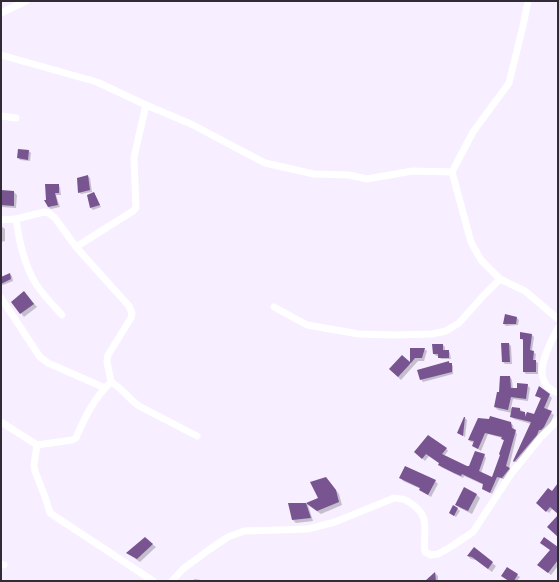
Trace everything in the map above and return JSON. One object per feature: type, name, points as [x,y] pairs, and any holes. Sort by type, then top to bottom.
[{"type":"street","points":[[1,13],[26,1]]},
{"type":"street","points":[[528,1],[524,26],[509,83],[474,132],[452,172],[471,242],[481,260],[500,279],[525,291],[558,319]]},
{"type":"street","points":[[1,55],[97,82],[191,124],[265,163],[314,174],[349,175],[367,178],[412,171],[452,172]]},
{"type":"street","points":[[76,247],[136,208],[134,157],[146,105]]},
{"type":"street","points":[[1,116],[16,118]]},
{"type":"street","points":[[1,220],[16,219],[44,212],[49,213],[55,218],[76,247],[129,306],[132,313],[131,318],[108,355],[107,361],[111,382]]},
{"type":"street","points":[[16,219],[19,239],[36,283],[62,315]]},
{"type":"street","points":[[274,307],[307,325],[359,334],[432,334],[446,331],[459,323],[500,279]]},
{"type":"street","points":[[1,298],[40,357],[48,363],[105,388]]},
{"type":"street","points":[[558,328],[546,351],[542,374],[544,382],[558,394]]},
{"type":"street","points":[[1,422],[37,445],[72,440],[76,438],[91,405],[111,382]]},
{"type":"street","points":[[111,382],[116,384],[132,401],[139,406],[197,436]]},
{"type":"street","points":[[172,581],[183,568],[210,549],[228,537],[244,531],[308,529],[334,522],[394,498],[404,498],[417,508],[424,517],[425,552],[431,555],[438,554],[473,532],[511,474],[541,437],[558,420]]},
{"type":"street","points":[[37,445],[34,465],[35,471],[50,513],[153,581]]},
{"type":"building","points":[[18,149],[29,150],[28,160],[17,158]]},
{"type":"building","points":[[88,175],[90,190],[78,193],[77,178]]},
{"type":"building","points":[[45,184],[59,184],[59,193],[55,193],[58,205],[48,207],[44,200],[46,200]]},
{"type":"building","points":[[1,190],[14,191],[14,206],[1,205]]},
{"type":"building","points":[[94,192],[100,205],[90,208],[87,195]]},
{"type":"building","points":[[10,273],[11,279],[1,284],[1,277]]},
{"type":"building","points":[[24,291],[34,304],[20,314],[11,302]]},
{"type":"building","points":[[505,314],[517,317],[516,324],[503,324]]},
{"type":"building","points":[[520,332],[532,334],[530,350],[534,351],[533,360],[536,360],[536,372],[523,372],[523,339],[520,339]]},
{"type":"building","points":[[501,343],[509,343],[510,362],[502,362]]},
{"type":"building","points":[[432,344],[443,344],[443,350],[449,350],[449,358],[438,358],[438,354],[433,354]]},
{"type":"building","points":[[410,348],[425,348],[422,358],[415,358],[410,364]]},
{"type":"building","points":[[402,355],[410,362],[410,364],[398,377],[389,369]]},
{"type":"building","points":[[449,361],[449,363],[452,363],[452,372],[420,380],[417,370]]},
{"type":"building","points":[[500,376],[510,376],[511,388],[517,388],[517,383],[528,384],[526,399],[511,397],[508,410],[494,407],[497,392],[499,392]]},
{"type":"building","points":[[539,386],[550,394],[544,408],[552,411],[544,427],[539,430],[537,435],[514,462],[513,461],[531,422],[510,417],[512,407],[520,408],[520,411],[525,412],[525,417],[527,412],[534,414],[541,398],[535,396]]},
{"type":"building","points":[[490,416],[511,422],[512,428],[516,430],[506,466],[510,468],[502,478],[497,477],[490,493],[482,489],[483,484],[438,465],[439,463],[426,454],[422,459],[414,452],[428,435],[447,448],[442,454],[467,466],[469,466],[475,451],[485,454],[479,471],[492,477],[504,440],[501,439],[502,437],[485,433],[478,449],[472,446],[474,441],[468,440],[478,418],[489,419]]},
{"type":"building","points":[[465,417],[463,436],[457,433]]},
{"type":"building","points":[[405,466],[436,480],[428,495],[419,490],[420,488],[399,478]]},
{"type":"building","points":[[326,477],[336,490],[339,502],[317,511],[306,503],[318,498],[310,482]]},
{"type":"building","points":[[558,483],[558,514],[550,507],[546,512],[536,503],[548,488],[552,491]]},
{"type":"building","points":[[464,487],[477,494],[468,511],[455,505]]},
{"type":"building","points":[[288,503],[306,503],[311,518],[292,520]]},
{"type":"building","points":[[453,505],[458,508],[454,516],[449,513]]},
{"type":"building","points":[[558,515],[558,537],[547,527]]},
{"type":"building","points":[[145,537],[153,544],[137,559],[126,553]]},
{"type":"building","points":[[544,537],[558,547],[558,560],[548,573],[537,565],[550,550],[540,543]]},
{"type":"building","points":[[474,547],[493,562],[488,569],[472,557],[467,556]]},
{"type":"building","points":[[507,567],[518,574],[514,581],[509,581],[501,576]]},
{"type":"building","points":[[435,572],[436,581],[425,581]]}]
